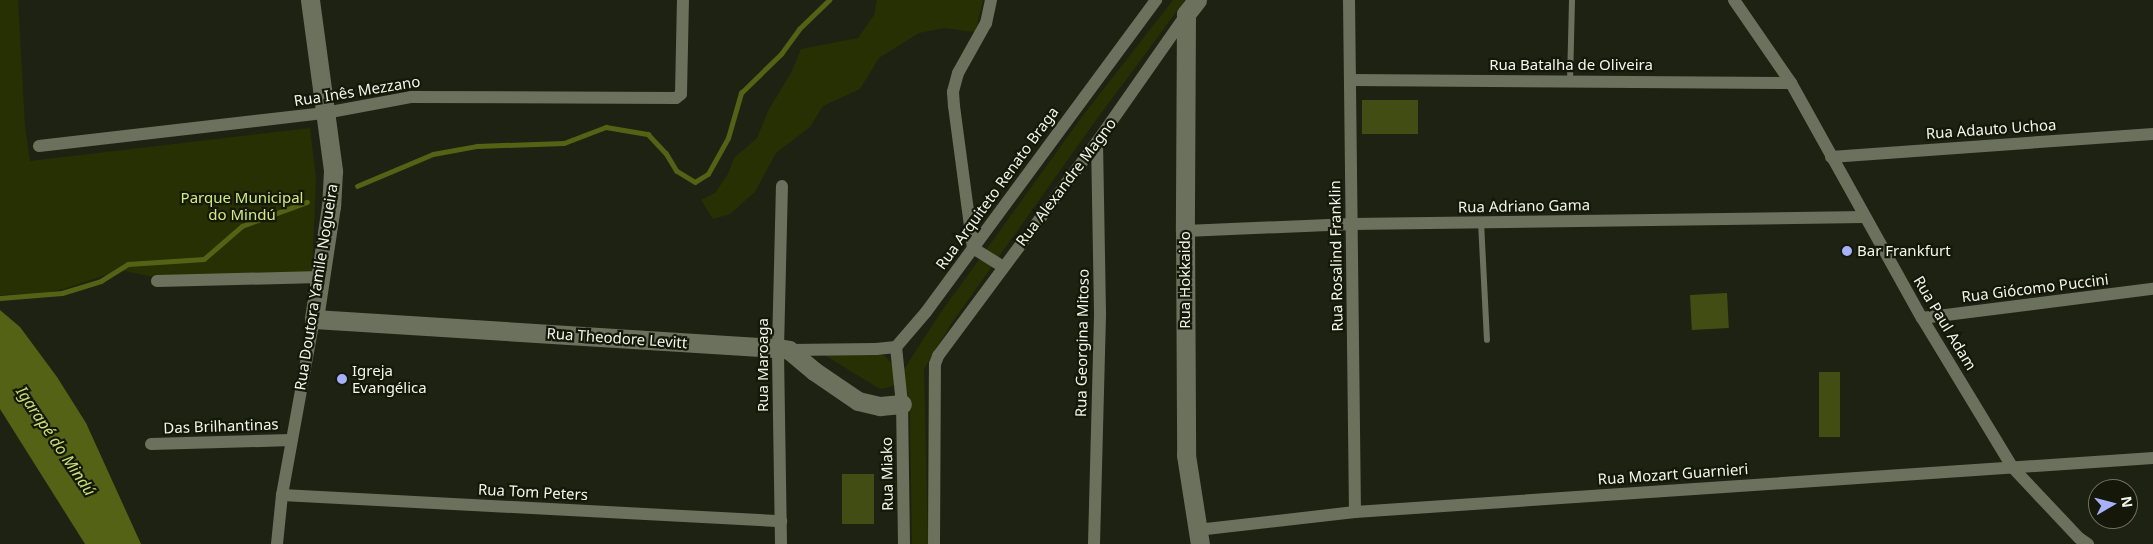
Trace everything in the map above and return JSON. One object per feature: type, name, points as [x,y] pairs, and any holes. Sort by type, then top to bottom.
[{"type":"street","name":"Rua Doutora Yamile Nogueira","points":[[277,544],[282,495],[314,319],[331,206],[333,171],[310,0]]},
{"type":"street","name":"Rua Inês Mezzano","points":[[39,146],[325,114],[411,97],[681,96],[683,0]]},
{"type":"street","points":[[991,0],[986,23],[960,68],[954,92],[973,248],[1003,267]]},
{"type":"street","name":"Rua Arquiteto Renato Braga","points":[[896,347],[926,312],[1156,0]]},
{"type":"street","name":"Rua Rosalind Franklin","points":[[1348,0],[1351,80],[1355,512]]},
{"type":"street","points":[[1734,0],[1739,0]]},
{"type":"street","name":"Rua Paul Adam","points":[[1734,0],[1791,83],[1922,318],[2013,468],[2079,538],[2088,544]]},
{"type":"street","name":"Rua Alexandre Magno","points":[[934,544],[935,364],[938,356],[1097,142],[1192,7]]},
{"type":"street","name":"Rua Hokkaido","points":[[1192,7],[1185,232],[1186,455],[1198,537]]},
{"type":"street","name":"Rua Batalha de Oliveira","points":[[1351,80],[1791,83]]},
{"type":"street","name":"Rua Adauto Uchoa","points":[[1832,157],[2153,134]]},
{"type":"street","name":"Rua Georgina Mitoso","points":[[1094,544],[1100,313],[1097,142]]},
{"type":"street","name":"Rua Maroaga","points":[[781,544],[784,349],[782,186]]},
{"type":"street","name":"Rua Adriano Gama","points":[[1185,232],[1352,224],[1864,217]]},
{"type":"street","points":[[157,281],[320,278]]},
{"type":"street","name":"Rua Giócomo Puccini","points":[[1922,318],[2153,289]]},
{"type":"street","name":"Rua Theodore Levitt","points":[[314,319],[784,349]]},
{"type":"street","points":[[896,347],[902,404],[880,406],[858,401],[784,349],[876,349],[896,347]]},
{"type":"street","name":"Rua Miako","points":[[902,404],[904,544]]},
{"type":"street","name":"Das Brilhantinas","points":[[151,444],[291,440]]},
{"type":"street","name":"Rua Mozart Guarnieri","points":[[1198,537],[1355,512],[2153,458]]},
{"type":"street","name":"Rua Tom Peters","points":[[282,495],[781,521]]},
{"type":"lane","points":[[1570,82],[1572,0]]},
{"type":"lane","points":[[1481,222],[1487,340]]},
{"type":"green space","name":"Parque Municipal do Mindú","points":[[0,0],[18,0],[25,126],[30,161],[310,128],[316,179],[312,273],[149,276],[120,270],[64,289],[39,294],[0,295]]},
{"type":"green space","points":[[877,0],[983,0],[975,32],[944,28],[919,33],[879,58],[860,89],[823,106],[810,127],[776,153],[755,192],[730,214],[713,219],[701,200],[715,193],[728,174],[734,158],[757,138],[769,109],[791,73],[801,49],[858,38],[874,15]]},
{"type":"green space","points":[[1173,0],[1185,0],[1091,127],[951,324],[924,369],[928,544],[912,544],[910,415],[907,389],[898,381],[891,387],[880,389],[818,351],[874,351],[885,356],[901,374],[939,315],[1081,118]]},
{"type":"water","name":"Igarapé do Mindú","points":[[0,310],[20,327],[57,377],[86,423],[141,544],[85,544],[0,409]]},
{"type":"building","points":[[1362,100],[1418,100],[1418,134],[1362,134]]},
{"type":"building","points":[[1727,293],[1729,328],[1692,330],[1690,295]]},
{"type":"building","points":[[1819,372],[1840,372],[1840,437],[1819,437]]},
{"type":"building","points":[[842,474],[874,474],[874,524],[842,524]]},
{"type":"waterway","points":[[357,186],[433,154],[477,146],[564,143],[606,127],[648,134],[666,153],[677,171],[695,182],[708,174],[728,138],[741,93],[781,54],[799,29],[829,0]]},
{"type":"waterway","points":[[0,298],[62,293],[101,281],[128,264],[204,259],[242,226],[307,202]]},
{"type":"place","name":"Bar Frankfurt","points":[[1847,251]]},
{"type":"place","name":"Igreja Evangélica","points":[[342,379]]}]
